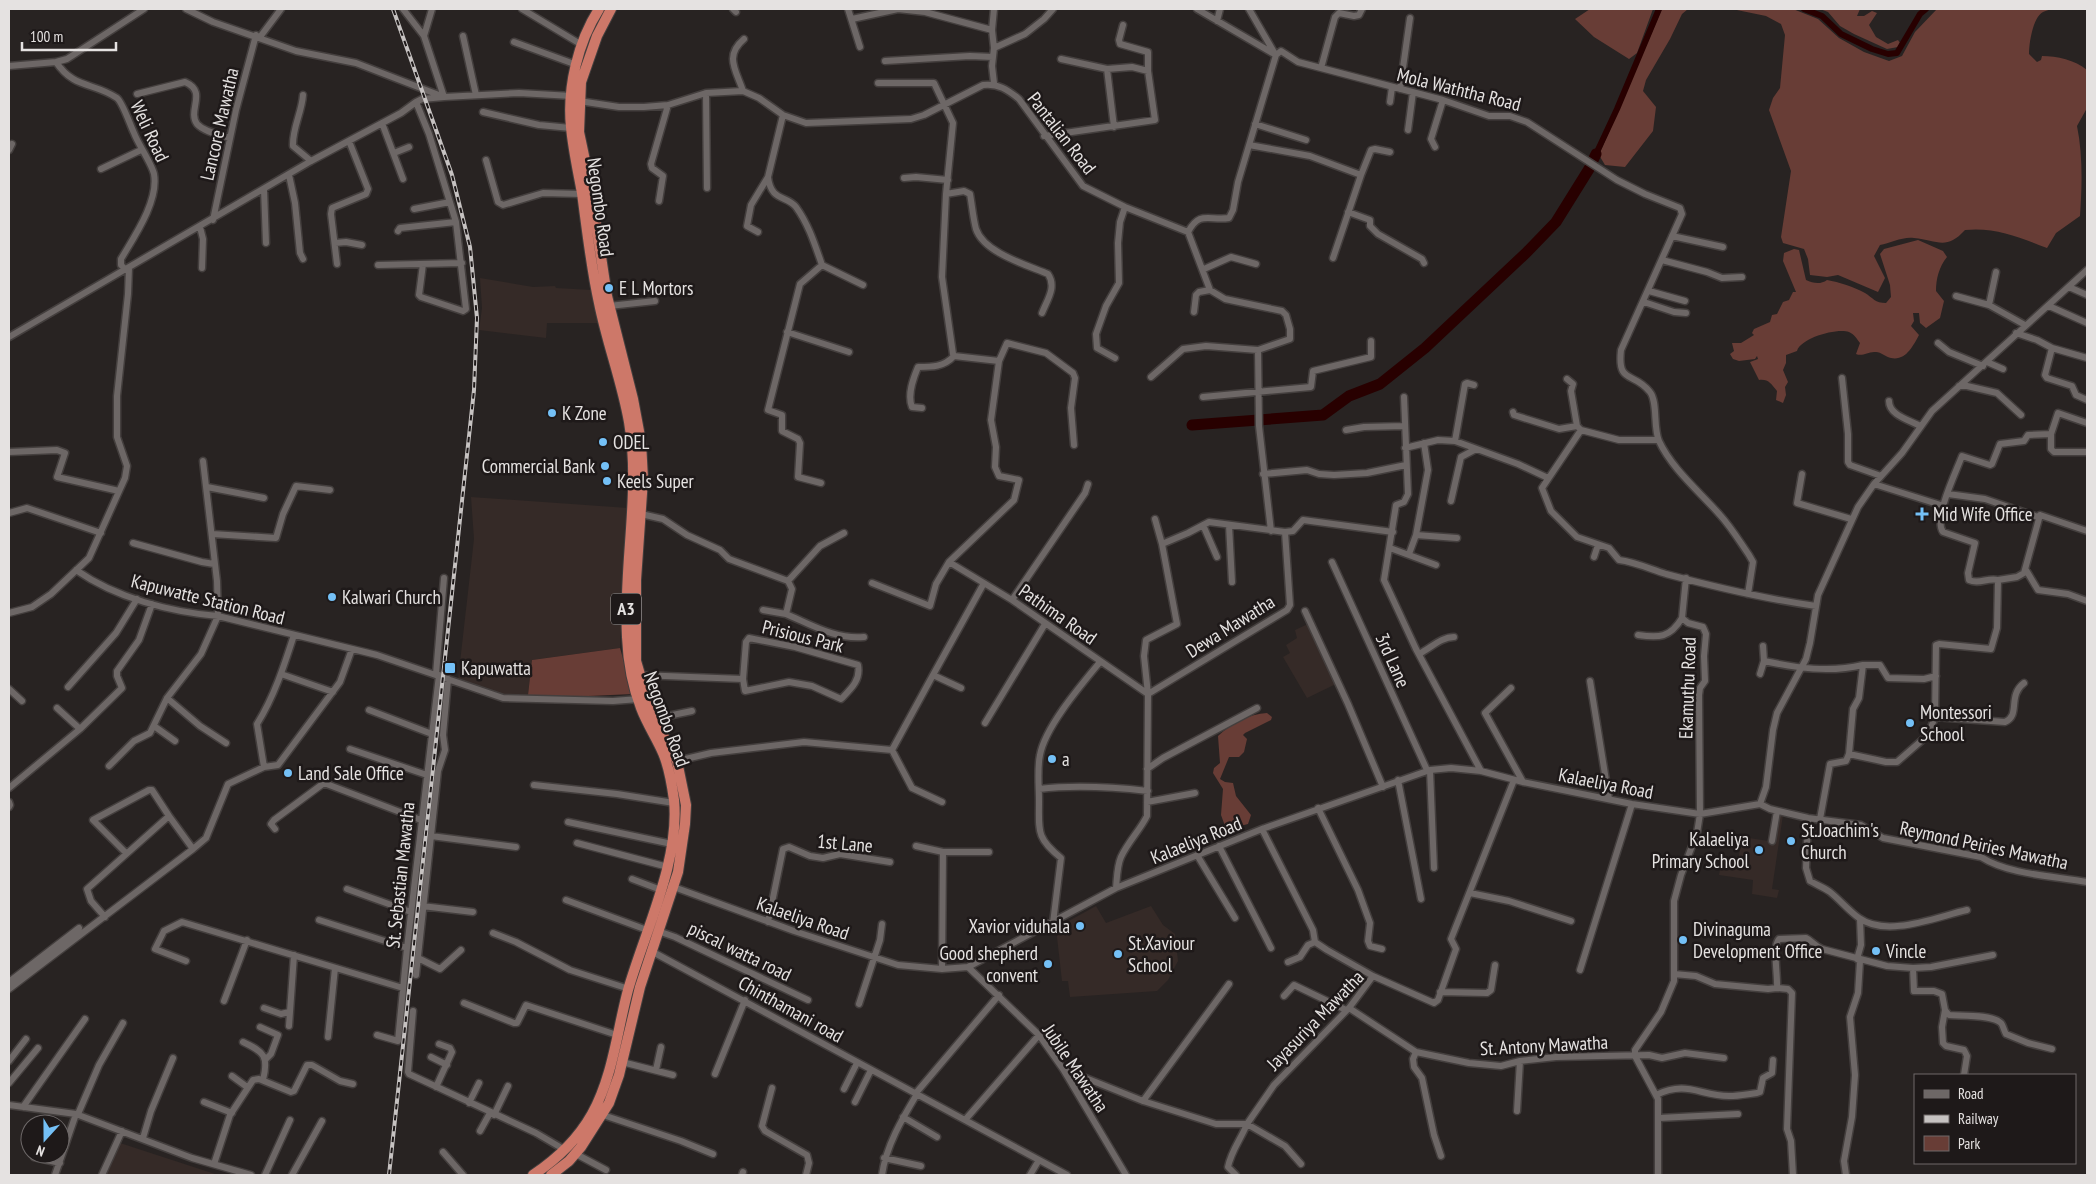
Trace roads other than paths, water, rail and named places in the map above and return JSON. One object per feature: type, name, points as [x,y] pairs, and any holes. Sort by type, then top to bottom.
[{"type":"highway","name":"Negombo Road","points":[[551,1175],[576,1154],[603,1115],[614,1090],[630,1023],[658,931],[675,824],[670,773],[663,753],[650,728],[629,663],[626,618],[632,478],[630,425],[599,304],[571,128],[577,65],[582,45],[599,9]]},
{"type":"highway","name":"Negombo Road","points":[[533,1175],[565,1150],[583,1129],[599,1100],[647,930],[682,855],[686,824],[683,787],[677,761],[642,699],[636,661],[643,460],[639,423],[609,306],[575,99],[593,47],[612,9]]},
{"type":"street","points":[[9,66],[56,62],[67,59],[144,9]]},
{"type":"street","points":[[186,9],[213,22],[258,36],[296,51],[356,63],[444,97]]},
{"type":"street","points":[[258,36],[281,9]]},
{"type":"street","points":[[403,9],[424,36],[444,97]]},
{"type":"street","points":[[424,36],[432,9]]},
{"type":"street","points":[[522,9],[582,45]]},
{"type":"street","points":[[848,9],[860,47]]},
{"type":"street","points":[[852,20],[898,9],[925,12],[992,30]]},
{"type":"street","points":[[9,337],[213,220],[311,161],[422,99],[519,93],[575,99],[619,107],[668,105],[706,93],[743,91],[759,98],[783,115],[806,124],[911,119],[945,105],[983,85],[994,83],[992,30],[994,9]]},
{"type":"street","points":[[994,48],[1025,34],[1053,9]]},
{"type":"street","points":[[1197,9],[1276,55]]},
{"type":"street","points":[[1217,21],[1220,9]]},
{"type":"street","points":[[1210,290],[1204,269],[1188,232],[1197,219],[1202,217],[1229,218],[1233,210],[1238,182],[1254,124],[1276,55],[1249,9]]},
{"type":"street","points":[[1322,68],[1335,17],[1340,13],[1354,16],[1359,15],[1362,9]]},
{"type":"street","points":[[1400,89],[1410,18]]},
{"type":"street","points":[[1044,136],[1155,120],[1148,71],[1148,52],[1120,44],[1119,40],[1123,25]]},
{"type":"street","name":"Lancore Mawatha","points":[[213,220],[230,138],[258,36]]},
{"type":"street","points":[[462,36],[476,96]]},
{"type":"street","points":[[743,91],[732,59],[733,51],[744,39]]},
{"type":"street","points":[[514,42],[577,65]]},
{"type":"street","name":"Mola Waththa Road","points":[[1276,55],[1281,51],[1298,62],[1443,100],[1489,116],[1510,116],[1526,122],[1591,164],[1645,194],[1680,208],[1682,214],[1621,350],[1619,367],[1623,373],[1652,394],[1658,440]]},
{"type":"street","points":[[885,60],[970,56],[992,57]]},
{"type":"street","points":[[1061,59],[1107,69],[1132,67],[1148,71]]},
{"type":"street","name":"Weli Road","points":[[56,62],[64,74],[72,80],[104,91],[120,100],[141,150],[154,173],[154,190],[144,221],[121,259],[121,264],[128,269]]},
{"type":"street","points":[[1107,69],[1114,126]]},
{"type":"street","points":[[138,94],[185,82],[192,85],[196,91],[195,118],[197,124],[203,129],[230,138]]},
{"type":"street","points":[[878,83],[934,83],[953,123],[946,194],[942,277],[954,356],[949,362],[935,367],[918,367],[912,383],[910,404],[912,407],[922,408]]},
{"type":"street","name":"Pantalian Road","points":[[994,83],[1011,92],[1019,99],[1044,136],[1083,186],[1125,207],[1188,232]]},
{"type":"street","points":[[1390,102],[1392,87]]},
{"type":"street","points":[[1408,130],[1413,92]]},
{"type":"street","points":[[706,93],[708,188]]},
{"type":"street","points":[[303,95],[293,140],[294,146],[311,161]]},
{"type":"street","points":[[1434,147],[1431,139],[1443,100]]},
{"type":"street","points":[[416,102],[429,134],[456,222],[466,309],[463,311],[419,295],[423,264]]},
{"type":"street","points":[[659,202],[663,176],[652,168],[651,164],[668,105]]},
{"type":"street","points":[[483,112],[538,125],[571,128]]},
{"type":"street","points":[[758,232],[747,226],[751,205],[768,177],[783,115]]},
{"type":"street","points":[[382,123],[403,179]]},
{"type":"street","points":[[1254,124],[1306,140]]},
{"type":"street","points":[[337,264],[331,214],[332,208],[366,194],[368,188],[349,141]]},
{"type":"street","points":[[1249,144],[1310,156],[1361,174]]},
{"type":"street","points":[[394,153],[409,147]]},
{"type":"street","points":[[1333,258],[1371,150],[1376,149],[1390,152]]},
{"type":"street","points":[[101,169],[141,150]]},
{"type":"street","points":[[486,160],[498,202],[503,205],[543,193],[582,194]]},
{"type":"street","points":[[289,174],[295,203],[302,259]]},
{"type":"street","points":[[768,177],[769,184],[775,194],[794,204],[809,227],[822,265],[863,285]]},
{"type":"street","points":[[904,178],[916,177],[948,180]]},
{"type":"street","points":[[264,189],[266,243]]},
{"type":"street","points":[[946,194],[964,191],[970,194],[976,230],[988,245],[1002,254],[1048,274],[1053,286],[1042,313]]},
{"type":"street","points":[[414,209],[450,202]]},
{"type":"street","points":[[1115,358],[1097,348],[1096,334],[1106,306],[1119,283],[1118,243],[1120,222],[1125,207]]},
{"type":"street","points":[[1348,212],[1370,220],[1370,226],[1378,234],[1422,259],[1424,263]]},
{"type":"street","points":[[398,231],[400,228],[456,222]]},
{"type":"street","points":[[200,227],[203,239],[202,268]]},
{"type":"street","points":[[1672,236],[1723,247]]},
{"type":"street","points":[[335,243],[362,244]]},
{"type":"street","points":[[1204,269],[1231,257],[1256,264]]},
{"type":"street","points":[[1662,260],[1722,278],[1742,277]]},
{"type":"street","points":[[378,265],[462,263]]},
{"type":"street","points":[[821,483],[798,477],[800,444],[798,439],[782,431],[782,415],[768,410],[800,284],[822,265]]},
{"type":"street","points":[[9,613],[32,607],[51,594],[88,558],[120,491],[127,466],[117,437],[117,396],[128,294],[128,269]]},
{"type":"street","points":[[1760,804],[1766,787],[1772,730],[1777,713],[1801,669],[1810,644],[1820,590],[1858,507],[1874,484],[1902,454],[1932,411],[2087,270]]},
{"type":"street","points":[[1989,305],[1996,272]]},
{"type":"street","points":[[2069,287],[2087,296]]},
{"type":"street","points":[[1151,376],[1183,349],[1206,346],[1258,350],[1290,339],[1290,329],[1286,315],[1282,311],[1225,299],[1210,290],[1196,294],[1194,312]]},
{"type":"street","points":[[1649,291],[1685,301]]},
{"type":"street","points":[[1956,296],[1989,305],[2025,325]]},
{"type":"street","points":[[609,306],[655,302]]},
{"type":"street","points":[[1644,302],[1674,312],[1686,313]]},
{"type":"street","points":[[2049,306],[2087,323]]},
{"type":"street","points":[[787,332],[849,352]]},
{"type":"street","points":[[2016,333],[2037,340],[2052,348],[2087,358]]},
{"type":"street","points":[[1203,397],[1311,387],[1313,371],[1371,357],[1371,341]]},
{"type":"street","points":[[1938,343],[1949,352],[2003,369]]},
{"type":"street","points":[[872,583],[930,606],[936,584],[949,562],[1014,500],[1019,480],[999,476],[995,467],[996,447],[991,420],[999,361],[1007,344],[1046,353],[1073,373],[1071,408],[1074,445]]},
{"type":"street","points":[[2052,348],[2045,375],[2047,378],[2072,386],[2076,395],[2087,400]]},
{"type":"street","points":[[1258,350],[1258,414],[1271,531]]},
{"type":"street","points":[[954,356],[999,361]]},
{"type":"street","points":[[1842,378],[1848,434],[1848,462],[1850,465],[1881,476]]},
{"type":"street","points":[[1567,379],[1573,384],[1571,390],[1579,428],[1542,488],[1550,511],[1577,537],[1609,548],[1619,560],[1635,562],[1748,594],[1816,606]]},
{"type":"street","points":[[1455,441],[1465,384],[1474,385]]},
{"type":"street","points":[[1959,386],[1967,386],[1997,394],[2021,415]]},
{"type":"street","points":[[1404,397],[1408,494],[1404,502],[1396,505],[1384,580],[1419,654],[1481,771]]},
{"type":"street","points":[[1889,401],[1889,406],[1896,414],[1920,426]]},
{"type":"street","points":[[1513,412],[1514,415],[1558,429],[1579,428],[1619,440],[1658,440],[1673,462],[1722,517],[1750,555],[1753,562],[1748,594]]},
{"type":"street","points":[[2087,423],[2058,413],[2051,434],[2051,449],[2054,452],[2087,452]]},
{"type":"street","points":[[1346,430],[1364,426],[1405,426]]},
{"type":"street","points":[[2038,517],[2024,573],[2017,577],[1998,580],[1993,578],[1975,583],[1969,580],[1968,573],[1975,542],[1942,532],[1939,523],[1962,456],[1990,465],[2000,444],[2024,441],[2028,435],[2051,434]]},
{"type":"street","points":[[1405,448],[1424,442],[1455,441],[1518,464],[1548,478]]},
{"type":"street","points":[[1409,554],[1416,535],[1428,470],[1424,442]]},
{"type":"street","points":[[1451,501],[1461,457],[1476,449]]},
{"type":"street","points":[[9,452],[57,450],[65,453],[58,477],[120,491]]},
{"type":"street","points":[[109,766],[134,741],[150,733],[167,698],[201,654],[218,616],[217,581],[203,461]]},
{"type":"street","points":[[1264,474],[1307,470],[1319,474],[1334,475],[1367,473],[1406,465]]},
{"type":"street","points":[[1802,474],[1797,503],[1851,520]]},
{"type":"street","points":[[1012,600],[1085,494],[1088,484]]},
{"type":"street","points":[[1874,484],[1944,506]]},
{"type":"street","points":[[212,534],[276,538],[283,514],[296,486],[330,490]]},
{"type":"street","points":[[207,487],[264,498]]},
{"type":"street","points":[[1948,494],[1985,499],[2038,517],[2045,515],[2087,531]]},
{"type":"street","points":[[9,513],[27,508],[101,533]]},
{"type":"street","points":[[640,514],[663,519],[687,535],[720,550],[729,559],[788,581],[792,589],[786,614]]},
{"type":"street","points":[[1116,888],[1122,854],[1147,816],[1148,694],[1144,656],[1146,640],[1177,624],[1162,544],[1155,519]]},
{"type":"street","points":[[1162,544],[1209,522],[1285,532],[1293,531],[1303,520],[1392,532]]},
{"type":"street","points":[[1203,525],[1217,557]]},
{"type":"street","points":[[1229,525],[1232,582]]},
{"type":"street","name":"Dewa Mawatha","points":[[1148,694],[1287,610],[1290,605],[1285,532]]},
{"type":"street","points":[[788,581],[792,574],[820,546],[844,533]]},
{"type":"street","points":[[1416,535],[1457,538]]},
{"type":"street","points":[[133,543],[214,564]]},
{"type":"street","points":[[1594,557],[1598,545]]},
{"type":"street","points":[[1390,548],[1436,565]]},
{"type":"street","name":"Pathima Road","points":[[949,562],[1012,600],[1148,694]]},
{"type":"street","name":"3rd Lane","points":[[1332,562],[1428,770]]},
{"type":"street","name":"Kapuwatte Station Road","points":[[76,570],[90,580],[152,604],[198,614],[218,616],[377,655],[503,698],[613,701],[642,699]]},
{"type":"street","points":[[2026,570],[2038,590],[2068,594],[2087,601]]},
{"type":"street","name":"St. Sebastian Mawatha","points":[[377,1035],[398,1041],[432,734],[444,578]]},
{"type":"street","name":"Ekamuthu Road","points":[[1635,1056],[1638,1042],[1661,1012],[1674,981],[1674,901],[1681,875],[1697,833],[1700,814],[1699,695],[1700,688],[1705,681],[1704,656],[1706,634],[1703,627],[1688,623],[1682,618],[1686,578]]},
{"type":"street","points":[[1849,754],[1886,762],[1897,762],[1928,735],[1935,717],[1936,645],[1991,649],[1996,628],[1998,580]]},
{"type":"street","points":[[892,750],[984,583]]},
{"type":"street","points":[[68,687],[116,633],[137,599]]},
{"type":"street","points":[[9,788],[80,729],[122,688],[117,671],[139,640],[152,604]]},
{"type":"street","points":[[763,610],[786,614],[839,636],[851,638],[864,637]]},
{"type":"street","points":[[1306,611],[1383,787]]},
{"type":"street","points":[[1638,635],[1656,638],[1667,634],[1677,627],[1682,618]]},
{"type":"street","points":[[985,723],[1045,624]]},
{"type":"street","points":[[264,767],[257,724],[264,713],[281,674],[294,636]]},
{"type":"street","points":[[1419,654],[1433,647],[1445,637],[1454,637]]},
{"type":"street","name":"Prisious Park","points":[[749,638],[795,647],[858,665],[860,674],[853,688],[841,699],[812,686],[790,682],[745,691],[743,679],[746,642],[749,638]]},
{"type":"street","points":[[1760,674],[1764,661],[1763,646]]},
{"type":"street","points":[[9,989],[206,838],[228,784],[264,767],[278,765],[340,682],[352,649]]},
{"type":"street","points":[[1764,661],[1801,669],[1818,670],[1880,665],[1888,678],[1924,679],[1936,676]]},
{"type":"street","points":[[1053,922],[1061,858],[1046,846],[1039,834],[1040,755],[1046,738],[1077,690],[1100,662]]},
{"type":"street","points":[[1820,819],[1830,764],[1846,761],[1849,754],[1853,709],[1859,698],[1863,665]]},
{"type":"street","points":[[281,674],[333,692]]},
{"type":"street","points":[[933,675],[961,688]]},
{"type":"street","points":[[639,676],[743,679]]},
{"type":"street","points":[[416,975],[438,772],[445,750],[443,735],[448,679]]},
{"type":"street","points":[[1590,680],[1609,799]]},
{"type":"street","points":[[1935,717],[2005,722],[2010,720],[2013,715],[2017,688],[2024,684]]},
{"type":"street","points":[[1511,688],[1485,713],[1523,782]]},
{"type":"street","points":[[9,689],[22,701]]},
{"type":"street","points":[[167,698],[200,726],[226,744]]},
{"type":"street","points":[[57,708],[80,729]]},
{"type":"street","points":[[1147,769],[1163,758],[1257,708]]},
{"type":"street","points":[[369,710],[432,734]]},
{"type":"street","points":[[654,719],[692,711]]},
{"type":"street","points":[[154,726],[176,741]]},
{"type":"street","points":[[677,761],[711,753],[804,742],[892,750]]},
{"type":"street","points":[[350,749],[427,775]]},
{"type":"street","points":[[892,750],[912,788],[942,802]]},
{"type":"street","name":"Kalaeliya Road","points":[[632,879],[666,887],[898,965],[942,968],[968,967],[1116,888],[1262,829],[1428,770],[1450,768],[1481,771],[1523,782],[1632,804],[1700,814],[1760,804]]},
{"type":"street","points":[[1428,770],[1434,868]]},
{"type":"street","points":[[1398,780],[1421,900]]},
{"type":"street","points":[[1495,965],[1491,990],[1487,993],[1440,992],[1456,949],[1451,939],[1514,780]]},
{"type":"street","points":[[275,829],[270,824],[274,820],[324,783],[421,820]]},
{"type":"street","points":[[534,785],[617,794],[674,803]]},
{"type":"street","points":[[1039,789],[1056,787],[1148,791]]},
{"type":"street","points":[[126,854],[93,820],[150,790],[158,797],[193,849]]},
{"type":"street","points":[[1148,802],[1195,793]]},
{"type":"street","points":[[9,802],[9,806]]},
{"type":"street","points":[[1580,970],[1632,804]]},
{"type":"street","name":"Reymond Peiries Mawatha","points":[[1760,804],[1777,811],[1808,818],[1861,825],[1883,838],[1981,856],[1991,864],[2004,868],[2087,882]]},
{"type":"street","points":[[1318,808],[1358,890],[1370,923],[1368,941],[1370,946],[1382,949]]},
{"type":"street","points":[[1772,841],[1777,811]]},
{"type":"street","points":[[105,917],[91,901],[87,889],[169,816]]},
{"type":"street","points":[[1808,818],[1806,868],[1810,881],[1829,890],[1860,919],[1883,926],[1908,926],[1924,920],[1967,910]]},
{"type":"street","points":[[568,822],[672,844]]},
{"type":"street","points":[[1262,829],[1313,930],[1315,942],[1372,976]]},
{"type":"street","points":[[431,836],[516,847]]},
{"type":"street","points":[[577,843],[668,867]]},
{"type":"street","points":[[916,846],[943,852],[989,852]]},
{"type":"street","points":[[1219,846],[1271,948]]},
{"type":"street","name":"1st Lane","points":[[768,922],[783,849],[789,847],[810,856],[823,858],[840,854],[890,862]]},
{"type":"street","points":[[942,968],[943,852]]},
{"type":"street","points":[[1197,855],[1234,918]]},
{"type":"street","points":[[347,889],[411,912]]},
{"type":"street","points":[[1470,893],[1509,902],[1571,921]]},
{"type":"street","points":[[566,900],[647,930]]},
{"type":"street","points":[[422,906],[473,912]]},
{"type":"street","points":[[1846,1175],[1844,1161],[1852,1117],[1855,1076],[1850,1017],[1858,993],[1860,974],[1860,962],[1857,958],[1861,945],[1860,919]]},
{"type":"street","points":[[319,920],[407,948]]},
{"type":"street","points":[[186,961],[155,949],[164,931],[174,924],[182,922],[403,988]]},
{"type":"street","points":[[859,1004],[880,940],[882,924]]},
{"type":"street","points":[[9,982],[79,928]]},
{"type":"street","name":"piscal watta road","points":[[658,931],[675,937],[808,1000]]},
{"type":"street","points":[[494,933],[516,942],[570,970],[629,989]]},
{"type":"street","points":[[1777,988],[1778,975],[1775,948],[1776,942],[1780,939],[1806,938],[1814,946],[1822,949],[1887,966],[1913,968],[1931,967],[1993,955]]},
{"type":"street","points":[[224,1001],[246,940]]},
{"type":"street","points":[[1288,962],[1300,956],[1308,945],[1315,942]]},
{"type":"street","points":[[418,958],[440,969],[461,950]]},
{"type":"street","name":"Chinthamani road","points":[[651,951],[1067,1175]]},
{"type":"street","points":[[289,1026],[288,1012],[294,955]]},
{"type":"street","name":"Jubile Mawatha","points":[[968,967],[1039,1035],[1063,1069],[1126,1175]]},
{"type":"street","points":[[328,1037],[335,968]]},
{"type":"street","points":[[1913,968],[1914,991],[1934,991],[1942,994],[1945,1010],[1942,1027],[1943,1043],[1946,1046],[1964,1050],[1967,1056],[1964,1074]]},
{"type":"street","points":[[1674,974],[1696,976],[1715,984],[1788,989],[1792,994],[1786,1129],[1791,1141],[1793,1175]]},
{"type":"street","name":"Jayasuriya Mawatha","points":[[1236,1175],[1228,1167],[1230,1156],[1248,1124],[1274,1085],[1348,1009],[1372,976],[1434,1003],[1438,1000],[1440,992]]},
{"type":"street","points":[[1143,1101],[1228,984]]},
{"type":"street","name":"St. Antony Mawatha","points":[[1284,996],[1294,985],[1348,1009],[1416,1052],[1469,1063],[1501,1066],[1520,1061],[1556,1057],[1650,1055],[1662,1058],[1685,1053],[1724,1058]]},
{"type":"street","points":[[882,1175],[884,1158],[917,1093],[999,996]]},
{"type":"street","points":[[715,1074],[745,1000]]},
{"type":"street","points":[[464,1003],[517,1023],[526,1005],[617,1035]]},
{"type":"street","points":[[264,1008],[281,1014],[288,1012]]},
{"type":"street","points":[[1945,1010],[1949,1015],[1977,1016],[1996,1020],[2001,1023],[2006,1034],[2028,1043],[2052,1049]]},
{"type":"street","points":[[413,1011],[408,1072],[565,1150]]},
{"type":"street","points":[[23,1106],[84,1019]]},
{"type":"street","points":[[70,1134],[99,1065],[124,1023]]},
{"type":"street","points":[[260,1027],[278,1035],[271,1054],[266,1059]]},
{"type":"street","points":[[965,1120],[1039,1035]]},
{"type":"street","points":[[9,1061],[26,1040]]},
{"type":"street","points":[[243,1042],[264,1054],[266,1059],[263,1080]]},
{"type":"street","points":[[436,1087],[452,1052],[450,1048],[439,1044]]},
{"type":"street","points":[[656,1070],[661,1047]]},
{"type":"street","points":[[9,1083],[38,1048]]},
{"type":"street","points":[[1416,1052],[1413,1059],[1414,1067],[1422,1078],[1434,1135],[1441,1156]]},
{"type":"street","points":[[1635,1056],[1656,1095],[1659,1118],[1658,1175]]},
{"type":"street","points":[[143,1138],[151,1111],[173,1058]]},
{"type":"street","points":[[431,1058],[447,1065]]},
{"type":"street","points":[[1656,1095],[1666,1090],[1688,1088],[1728,1096],[1757,1093],[1760,1092],[1763,1078],[1772,1074],[1772,1060]]},
{"type":"street","points":[[1516,1111],[1520,1061]]},
{"type":"street","points":[[622,1062],[672,1075]]},
{"type":"street","points":[[844,1089],[857,1063]]},
{"type":"street","points":[[214,1164],[232,1113],[247,1086],[253,1080],[263,1080],[292,1092],[307,1065],[312,1065],[340,1082],[353,1084]]},
{"type":"street","points":[[1063,1069],[1143,1101],[1216,1124],[1248,1124],[1285,1146],[1301,1164]]},
{"type":"street","points":[[855,1102],[871,1070]]},
{"type":"street","points":[[232,1076],[247,1086]]},
{"type":"street","points":[[469,1103],[479,1083]]},
{"type":"street","points":[[480,1130],[492,1114],[508,1086]]},
{"type":"street","points":[[772,1088],[762,1126],[765,1131],[807,1155],[810,1163],[806,1175]]},
{"type":"street","points":[[204,1102],[232,1113]]},
{"type":"street","points":[[9,1105],[77,1114],[214,1164],[250,1175]]},
{"type":"street","points":[[1659,1118],[1738,1114]]},
{"type":"street","points":[[603,1115],[681,1140],[713,1154]]},
{"type":"street","points":[[903,1118],[937,1137]]},
{"type":"street","points":[[265,1175],[290,1120]]},
{"type":"street","points":[[292,1175],[322,1121]]},
{"type":"street","points":[[102,1175],[122,1131]]},
{"type":"street","points":[[443,1152],[463,1175]]},
{"type":"street","points":[[576,1154],[606,1170]]},
{"type":"street","points":[[884,1158],[921,1166]]},
{"type":"street","points":[[1030,1175],[1039,1160]]},
{"type":"waterway","points":[[1596,154],[1659,9]]},
{"type":"waterway","points":[[1804,9],[1822,16],[1841,34],[1872,49],[1888,54],[1897,53],[1920,14],[1926,9]]},
{"type":"waterway","points":[[1192,425],[1323,415],[1349,396],[1380,384],[1425,348],[1526,253],[1556,222],[1589,169],[1596,154]]},
{"type":"railway","points":[[389,1175],[474,390],[477,318],[470,247],[452,175],[393,9]]},
{"type":"place","name":"E L Mortors","points":[[609,288]]},
{"type":"place","name":"K Zone","points":[[552,413]]},
{"type":"place","name":"ODEL","points":[[603,442]]},
{"type":"place","name":"Commercial Bank","points":[[605,466]]},
{"type":"place","name":"Keels Super","points":[[607,481]]},
{"type":"place","name":"Mid Wife Office","points":[[1922,514]]},
{"type":"place","name":"Kalwari Church","points":[[332,597]]},
{"type":"place","name":"Kapuwatta","points":[[450,668]]},
{"type":"place","name":"Montessori School","points":[[1910,723]]},
{"type":"place","name":"a","points":[[1052,759]]},
{"type":"place","name":"Land Sale Office","points":[[288,773]]},
{"type":"place","name":"St.Joachim's Church","points":[[1791,841]]},
{"type":"place","name":"Kalaeliya Primary School","points":[[1759,850]]},
{"type":"place","name":"Xavior viduhala","points":[[1080,926]]},
{"type":"place","name":"Divinaguma Development Office","points":[[1683,940]]},
{"type":"place","name":"Vincle","points":[[1876,951]]},
{"type":"place","name":"St.Xaviour School","points":[[1118,954]]},
{"type":"place","name":"Good shepherd convent","points":[[1048,964]]}]
